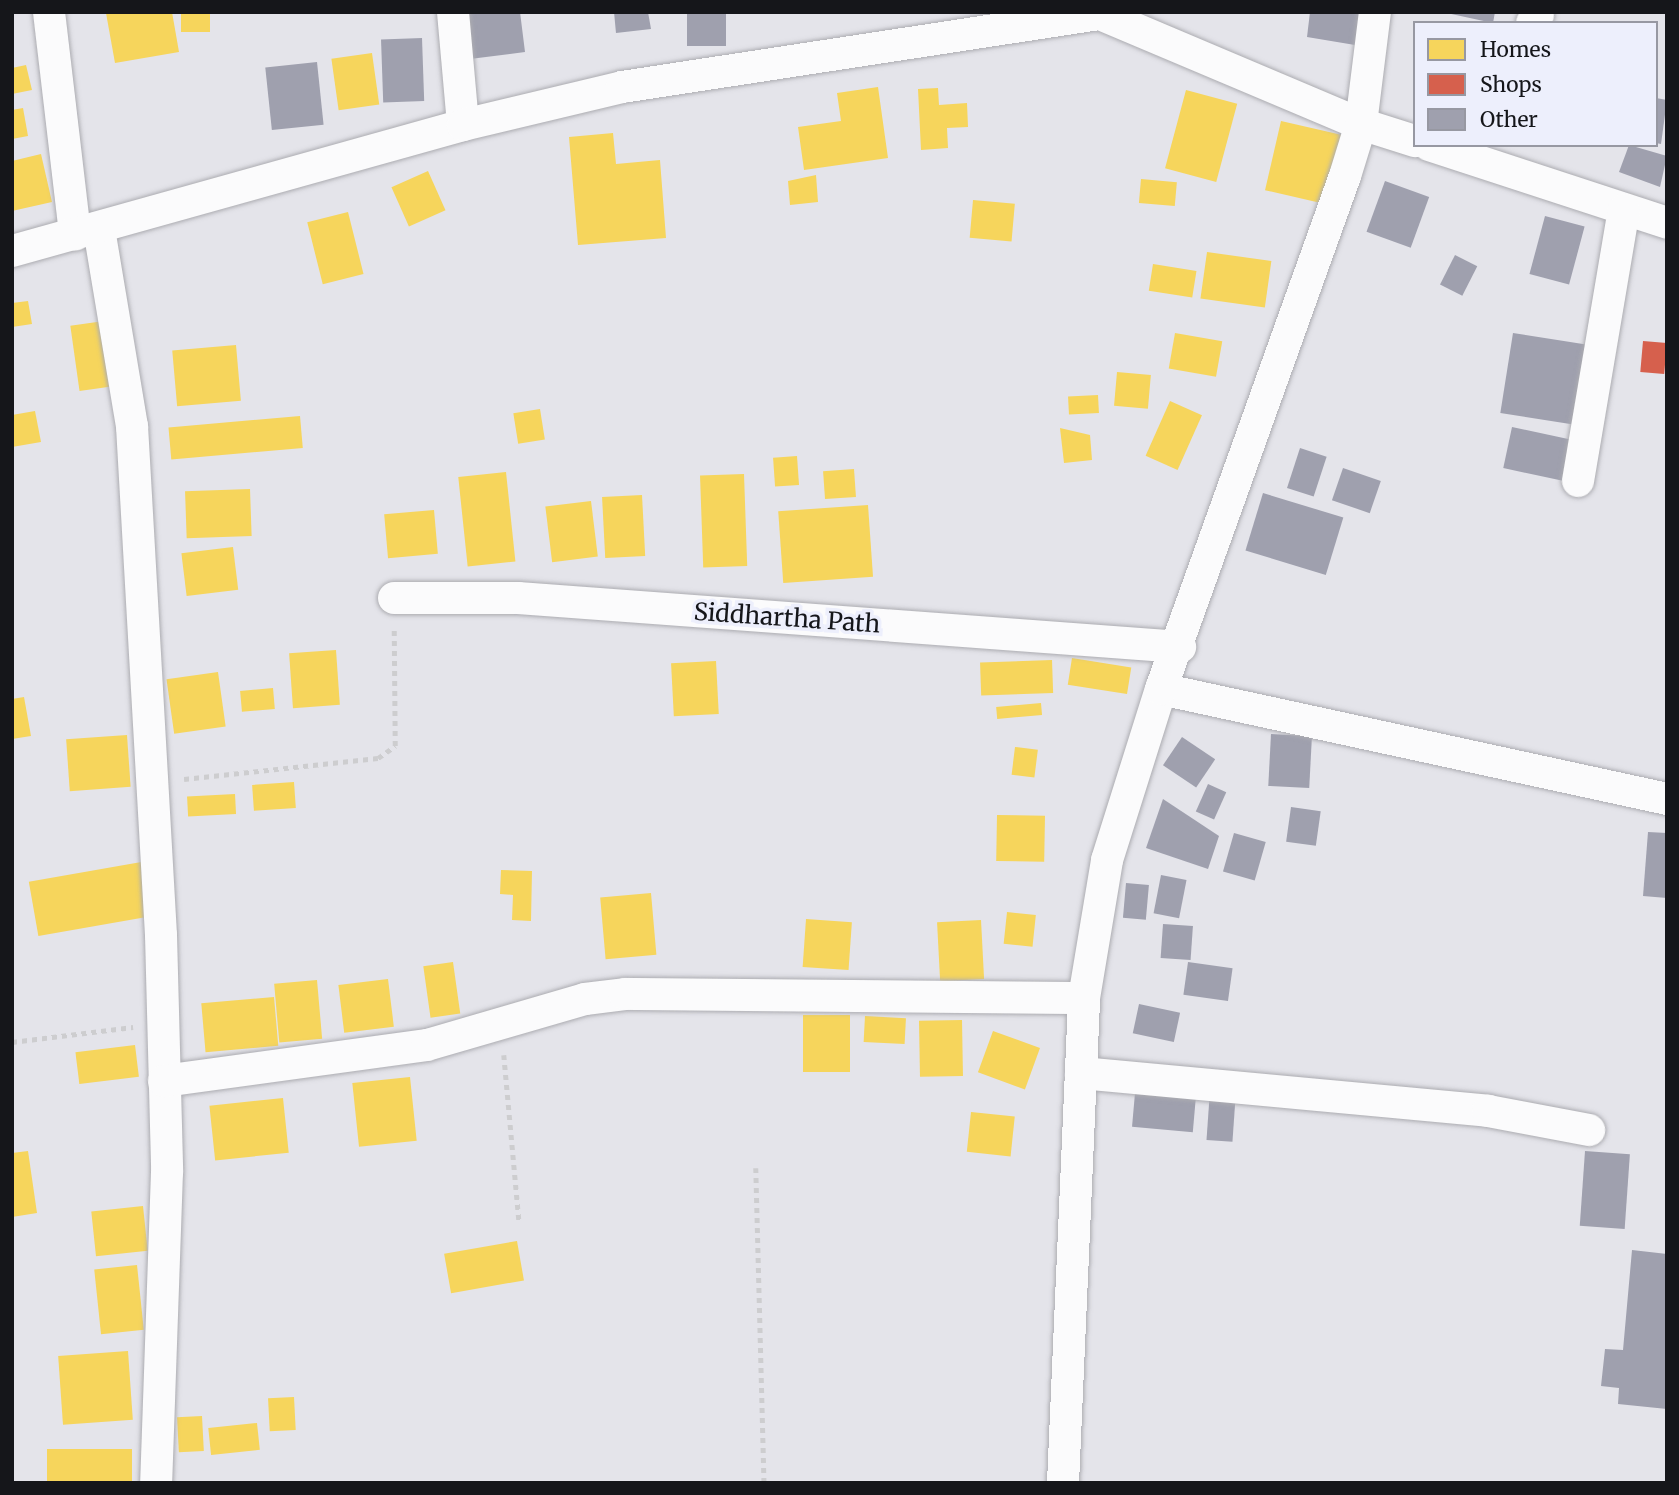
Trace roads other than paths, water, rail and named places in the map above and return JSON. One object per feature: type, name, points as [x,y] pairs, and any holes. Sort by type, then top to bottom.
[{"type":"street","points":[[49,12],[87,231],[132,426],[163,1024],[167,1172],[156,1483]]},
{"type":"street","points":[[453,12],[463,125]]},
{"type":"street","points":[[1062,1483],[1084,999],[1107,860],[1161,689],[1180,647],[1361,124],[1375,12]]},
{"type":"street","points":[[12,251],[463,125],[622,87],[1100,13],[1361,124],[1413,139]]},
{"type":"street","points":[[1439,147],[1667,223]]},
{"type":"street","points":[[1578,481],[1624,210]]},
{"type":"street","name":"Siddhartha Path","points":[[394,598],[518,598],[1180,647]]},
{"type":"street","points":[[1161,689],[1667,799]]},
{"type":"street","points":[[164,1081],[427,1045],[585,999],[625,995],[1084,999]]},
{"type":"street","points":[[1081,1073],[1488,1111],[1589,1130]]}]
